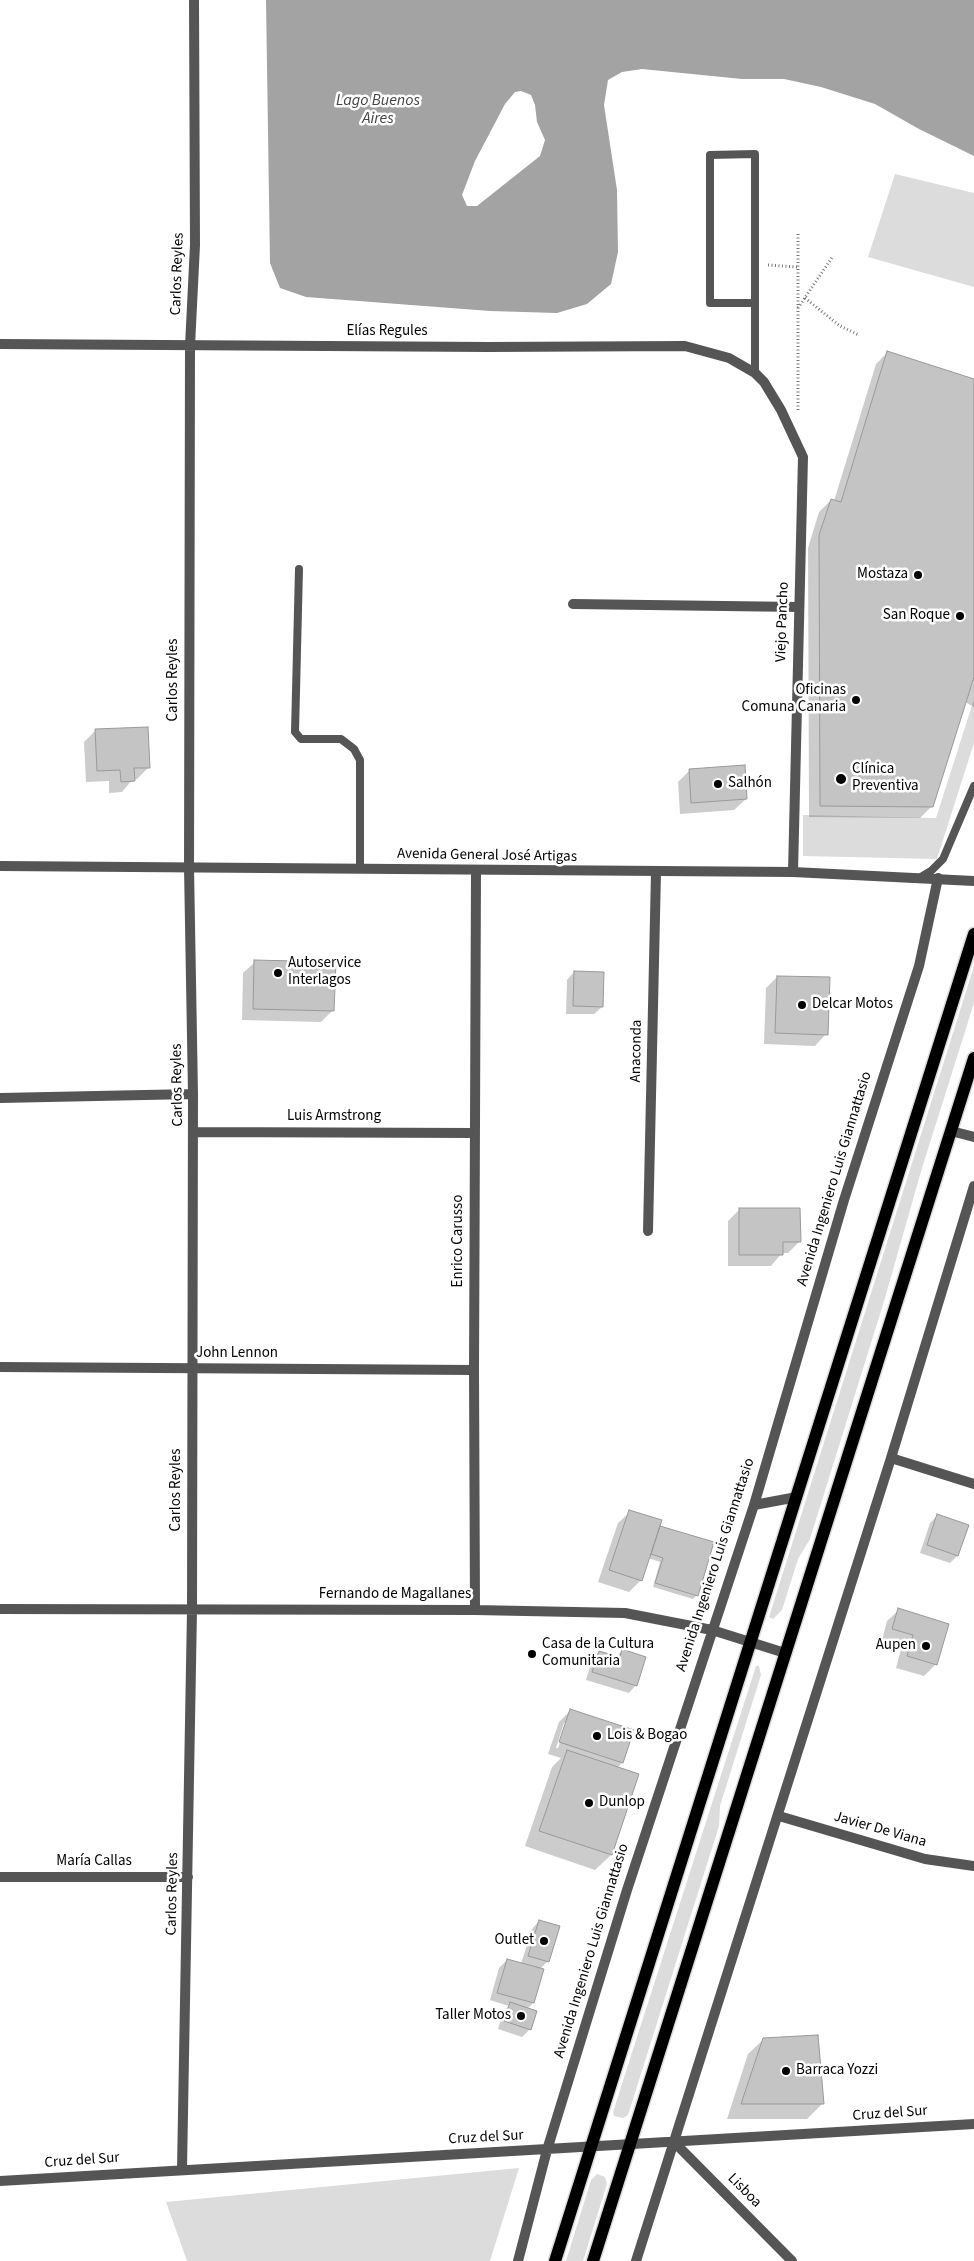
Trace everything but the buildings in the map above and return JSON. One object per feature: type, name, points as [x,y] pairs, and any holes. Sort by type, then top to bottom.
[{"type":"main road","points":[[555,2261],[974,934]]},
{"type":"main road","points":[[593,2261],[974,1058]]},
{"type":"street","name":"Carlos Reyles","points":[[182,2169],[192,1610],[194,1094],[189,867],[190,346],[195,245],[194,0]]},
{"type":"street","name":"Elías Regules","points":[[0,344],[685,346],[728,358],[755,373],[764,382]]},
{"type":"street","name":"Viejo Pancho","points":[[764,382],[781,410],[803,457],[798,607],[794,872]]},
{"type":"street","points":[[573,604],[798,607]]},
{"type":"street","name":"Avenida General José Artigas","points":[[0,866],[794,872],[974,881]]},
{"type":"street","name":"Enrico Carusso","points":[[476,871],[474,1133],[476,1610]]},
{"type":"street","name":"Anaconda","points":[[648,1231],[656,872]]},
{"type":"street","name":"Avenida Ingeniero Luis Giannattasio","points":[[518,2261],[547,2150],[627,1890],[754,1505],[844,1200],[919,966],[938,878]]},
{"type":"street","points":[[0,1098],[194,1094]]},
{"type":"street","name":"Luis Armstrong","points":[[193,1132],[474,1133]]},
{"type":"street","points":[[951,1132],[974,1138]]},
{"type":"street","points":[[636,2261],[891,1458],[974,1186]]},
{"type":"street","name":"John Lennon","points":[[0,1367],[474,1370]]},
{"type":"street","points":[[891,1458],[974,1484]]},
{"type":"street","points":[[754,1505],[797,1497]]},
{"type":"street","name":"Fernando de Magallanes","points":[[0,1609],[476,1610],[625,1613],[712,1630],[785,1653]]},
{"type":"street","name":"Javier De Viana","points":[[778,1816],[925,1859],[974,1866]]},
{"type":"street","name":"María Callas","points":[[0,1877],[188,1877]]},
{"type":"street","name":"Cruz del Sur","points":[[0,2181],[974,2124]]},
{"type":"street","name":"Lisboa","points":[[674,2142],[792,2261]]},
{"type":"lane","points":[[755,302],[710,303],[710,155],[754,154],[755,264],[755,302],[755,373]]},
{"type":"lane","points":[[299,569],[295,732],[301,738],[341,739],[354,749],[360,760],[360,869]]},
{"type":"lane","points":[[921,877],[931,871],[943,859],[974,786]]},
{"type":"path","points":[[798,234],[798,418]]},
{"type":"path","points":[[798,308],[833,256]]},
{"type":"path","points":[[755,264],[798,267]]},
{"type":"path","points":[[805,298],[840,326],[858,335]]},
{"type":"shaded area","points":[[895,174],[974,193],[974,287],[868,257]]},
{"type":"shaded area","points":[[974,699],[974,743],[937,859],[803,856],[803,815],[936,818]]},
{"type":"shaded area","points":[[974,966],[974,1003],[922,1168],[885,1298],[810,1539],[798,1559],[782,1610],[773,1619],[769,1617]]},
{"type":"shaded area","points":[[756,1666],[759,1666],[761,1675],[720,1806],[719,1826],[628,2115],[623,2118],[614,2116],[613,2112]]},
{"type":"shaded area","points":[[519,2168],[490,2261],[187,2261],[166,2202]]},
{"type":"shaded area","points":[[597,2174],[605,2177],[607,2184],[583,2261],[566,2261],[591,2180]]},
{"type":"water","name":"Lago Buenos Aires","points":[[266,0],[974,0],[974,156],[919,129],[875,104],[821,87],[784,79],[742,79],[642,69],[622,72],[608,80],[604,105],[617,190],[618,252],[611,284],[587,304],[557,313],[490,311],[306,297],[280,288],[270,263]],"holes":[[[521,91],[531,95],[535,105],[537,122],[545,140],[540,156],[477,206],[467,206],[462,195],[475,161],[505,104],[515,92]]]},
{"type":"place","name":"Mostaza","points":[[918,575]]},
{"type":"place","name":"San Roque","points":[[960,616]]},
{"type":"place","name":"Oficinas Comuna Canaria","points":[[856,700]]},
{"type":"place","name":"Clínica Preventiva","points":[[841,779]]},
{"type":"place","name":"Salhón","points":[[718,784]]},
{"type":"place","name":"Autoservice Interlagos","points":[[278,973]]},
{"type":"place","name":"Delcar Motos","points":[[802,1005]]},
{"type":"place","name":"Aupen","points":[[926,1646]]},
{"type":"place","name":"Casa de la Cultura Comunitaria","points":[[532,1654]]},
{"type":"place","name":"Lois & Bogao","points":[[597,1736]]},
{"type":"place","name":"Dunlop","points":[[589,1803]]},
{"type":"place","name":"Outlet","points":[[544,1941]]},
{"type":"place","name":"Taller Motos","points":[[521,2016]]},
{"type":"place","name":"Barraca Yozzi","points":[[786,2071]]}]
